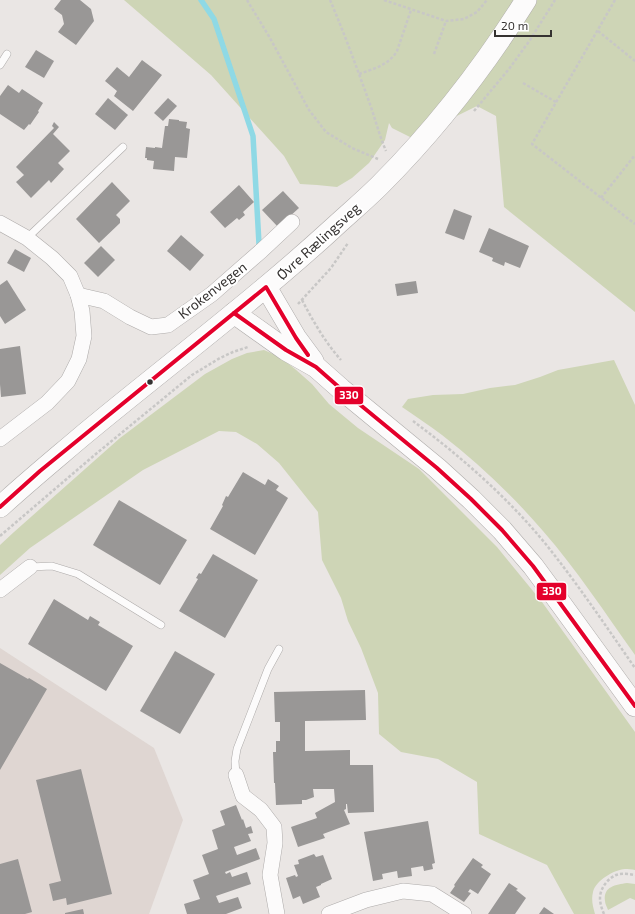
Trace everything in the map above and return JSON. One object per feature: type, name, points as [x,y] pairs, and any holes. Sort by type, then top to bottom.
[{"type":"main road","name":"Øvre Rælingsveg","points":[[0,507],[113,411],[266,287],[356,208],[433,128],[468,84],[511,24],[526,0]]},
{"type":"main road","points":[[266,287],[296,338],[316,367]]},
{"type":"main road","points":[[234,313],[286,350],[316,367],[472,499],[518,547],[635,706]]},
{"type":"street","points":[[0,222],[27,238],[52,258],[70,276],[78,295],[82,311],[84,336],[80,359],[68,381],[47,403],[0,439]]},
{"type":"street","name":"Krokenvegen","points":[[78,295],[104,301],[130,317],[151,327],[168,325],[212,294],[292,222]]},
{"type":"street","points":[[0,590],[30,567]]},
{"type":"street","points":[[236,775],[243,796],[261,810],[274,827],[275,844],[270,876],[277,914]]},
{"type":"street","points":[[329,914],[366,900],[404,891],[432,894],[464,914]]},
{"type":"lane","points":[[0,65],[8,54]]},
{"type":"lane","points":[[27,238],[123,147]]},
{"type":"lane","points":[[30,567],[52,566],[78,574],[161,625]]},
{"type":"lane","points":[[236,775],[235,761],[237,750],[268,669],[279,649]]},
{"type":"path","points":[[247,0],[270,38],[309,110],[326,132],[352,148],[397,167]]},
{"type":"path","points":[[330,0],[359,74],[382,142],[387,153],[397,167]]},
{"type":"path","points":[[384,0],[446,21],[464,19],[477,12],[487,0]]},
{"type":"path","points":[[615,0],[532,144],[635,224]]},
{"type":"path","points":[[359,74],[386,63],[394,56],[411,10]]},
{"type":"path","points":[[434,54],[446,21]]},
{"type":"path","points":[[598,31],[635,61]]},
{"type":"path","points":[[523,83],[556,102]]},
{"type":"path","points":[[602,198],[635,155]]},
{"type":"path","points":[[0,536],[97,452],[192,375],[220,358],[252,345]]},
{"type":"path","points":[[604,914],[600,898],[601,891],[606,883],[615,875],[635,875]]},
{"type":"shaded area","points":[[0,648],[154,748],[183,820],[149,914],[0,914]]},
{"type":"green space","points":[[124,0],[635,0],[635,312],[504,207],[496,116],[477,106],[412,138],[392,128],[389,123],[385,140],[369,163],[352,178],[337,187],[300,184],[284,156],[211,75]]},
{"type":"green space","points":[[264,350],[280,357],[295,369],[312,384],[329,404],[358,428],[419,469],[497,547],[542,602],[635,732],[635,870],[625,869],[616,871],[606,876],[598,883],[592,895],[592,903],[595,914],[574,914],[547,865],[479,834],[477,782],[438,759],[401,752],[379,734],[378,693],[361,648],[348,621],[341,598],[322,560],[318,512],[279,463],[257,444],[236,432],[219,431],[143,470],[30,548],[0,575],[0,545],[120,438],[205,374],[232,359],[247,353]]},
{"type":"green space","points":[[614,360],[635,405],[635,655],[568,561],[520,505],[482,468],[432,428],[402,407],[408,399],[433,395],[463,394],[490,388],[515,385],[558,370]]},
{"type":"green space","points":[[627,883],[635,884],[635,900],[630,898],[608,910],[605,902],[605,896],[608,889]]},
{"type":"building","points":[[61,0],[80,0],[91,9],[94,21],[76,45],[58,32],[64,24],[62,15],[54,9]]},
{"type":"building","points":[[36,50],[54,61],[44,78],[25,67]]},
{"type":"building","points":[[142,60],[162,75],[133,111],[114,96],[117,91],[105,81],[117,67],[129,77]]},
{"type":"building","points":[[8,85],[19,93],[22,89],[43,103],[30,125],[29,124],[24,130],[0,114],[0,96]]},
{"type":"building","points":[[108,98],[128,115],[115,130],[95,114]]},
{"type":"building","points":[[168,98],[177,106],[163,121],[154,113]]},
{"type":"building","points":[[169,119],[187,122],[186,128],[190,129],[187,158],[175,157],[174,171],[153,169],[154,161],[147,160],[147,158],[145,158],[146,147],[162,148],[165,126],[168,126]]},
{"type":"building","points":[[54,122],[59,127],[53,134],[70,151],[58,163],[64,169],[51,183],[49,180],[31,198],[16,182],[24,175],[16,167],[54,128],[52,126]]},
{"type":"building","points":[[112,182],[130,201],[116,215],[120,219],[120,223],[99,243],[76,219]]},
{"type":"building","points":[[239,185],[254,202],[243,212],[245,215],[239,220],[237,218],[225,228],[210,212]]},
{"type":"building","points":[[283,191],[299,208],[278,227],[262,210]]},
{"type":"building","points":[[454,209],[472,216],[464,240],[445,233]]},
{"type":"building","points":[[489,228],[529,246],[520,268],[505,262],[504,266],[492,261],[493,258],[479,252]]},
{"type":"building","points":[[181,235],[204,255],[190,271],[167,251]]},
{"type":"building","points":[[101,246],[115,260],[98,277],[84,263]]},
{"type":"building","points":[[15,249],[31,258],[24,272],[7,263]]},
{"type":"building","points":[[7,280],[26,310],[5,324],[0,316],[0,285]]},
{"type":"building","points":[[416,281],[418,293],[397,296],[395,284]]},
{"type":"building","points":[[20,346],[26,394],[1,397],[0,349]]},
{"type":"building","points":[[243,472],[265,485],[268,479],[279,486],[276,490],[288,498],[255,555],[210,529],[223,506],[222,505],[226,496],[228,497]]},
{"type":"building","points":[[119,500],[187,540],[160,585],[93,545]]},
{"type":"building","points":[[213,554],[258,580],[225,638],[179,611],[198,579],[196,578],[199,573],[201,574]]},
{"type":"building","points":[[54,599],[88,620],[90,616],[100,622],[98,625],[133,646],[106,691],[28,644]]},
{"type":"building","points":[[175,651],[215,674],[180,734],[140,711]]},
{"type":"building","points":[[0,663],[47,689],[0,770]]},
{"type":"building","points":[[365,690],[366,720],[305,721],[305,751],[350,750],[350,765],[373,765],[374,812],[348,813],[346,804],[346,809],[344,810],[350,824],[323,834],[325,838],[298,847],[291,827],[317,818],[315,813],[335,802],[334,789],[313,789],[314,797],[302,800],[302,804],[276,805],[273,752],[276,752],[276,741],[280,741],[280,722],[275,722],[274,692]]},
{"type":"building","points":[[81,769],[112,894],[67,905],[66,898],[53,901],[49,884],[61,881],[36,780]]},
{"type":"building","points":[[236,805],[246,828],[251,826],[253,833],[248,834],[251,841],[234,847],[237,855],[256,848],[260,859],[225,872],[226,874],[230,872],[232,877],[247,872],[251,884],[216,896],[219,903],[238,897],[242,908],[226,914],[187,914],[184,904],[200,899],[193,880],[209,874],[202,855],[218,849],[212,830],[225,825],[220,811]]},
{"type":"building","points":[[428,821],[435,863],[432,864],[433,869],[424,871],[423,866],[411,868],[412,876],[398,878],[397,871],[382,874],[383,879],[373,881],[364,832]]},
{"type":"building","points":[[314,854],[316,857],[323,855],[332,879],[316,887],[320,897],[303,904],[300,896],[293,899],[286,878],[295,875],[296,877],[298,876],[294,865],[299,864],[298,860]]},
{"type":"building","points":[[473,858],[483,865],[481,867],[491,874],[478,894],[470,889],[468,892],[471,893],[464,902],[450,893]]},
{"type":"building","points":[[18,859],[32,912],[25,914],[0,914],[0,864]]},
{"type":"building","points":[[509,883],[518,889],[516,890],[526,898],[515,914],[488,914]]},
{"type":"building","points":[[544,907],[554,914],[539,914]]},
{"type":"building","points":[[83,909],[84,914],[65,914],[65,913]]},
{"type":"waterway","points":[[201,0],[214,19],[253,136],[259,244]]},
{"type":"transit line","name":"330","points":[[0,507],[40,471],[266,287],[296,338],[308,355]]},
{"type":"transit line","name":"330","points":[[234,313],[286,350],[316,367],[437,468],[471,499],[502,530],[533,566],[635,706]]}]
